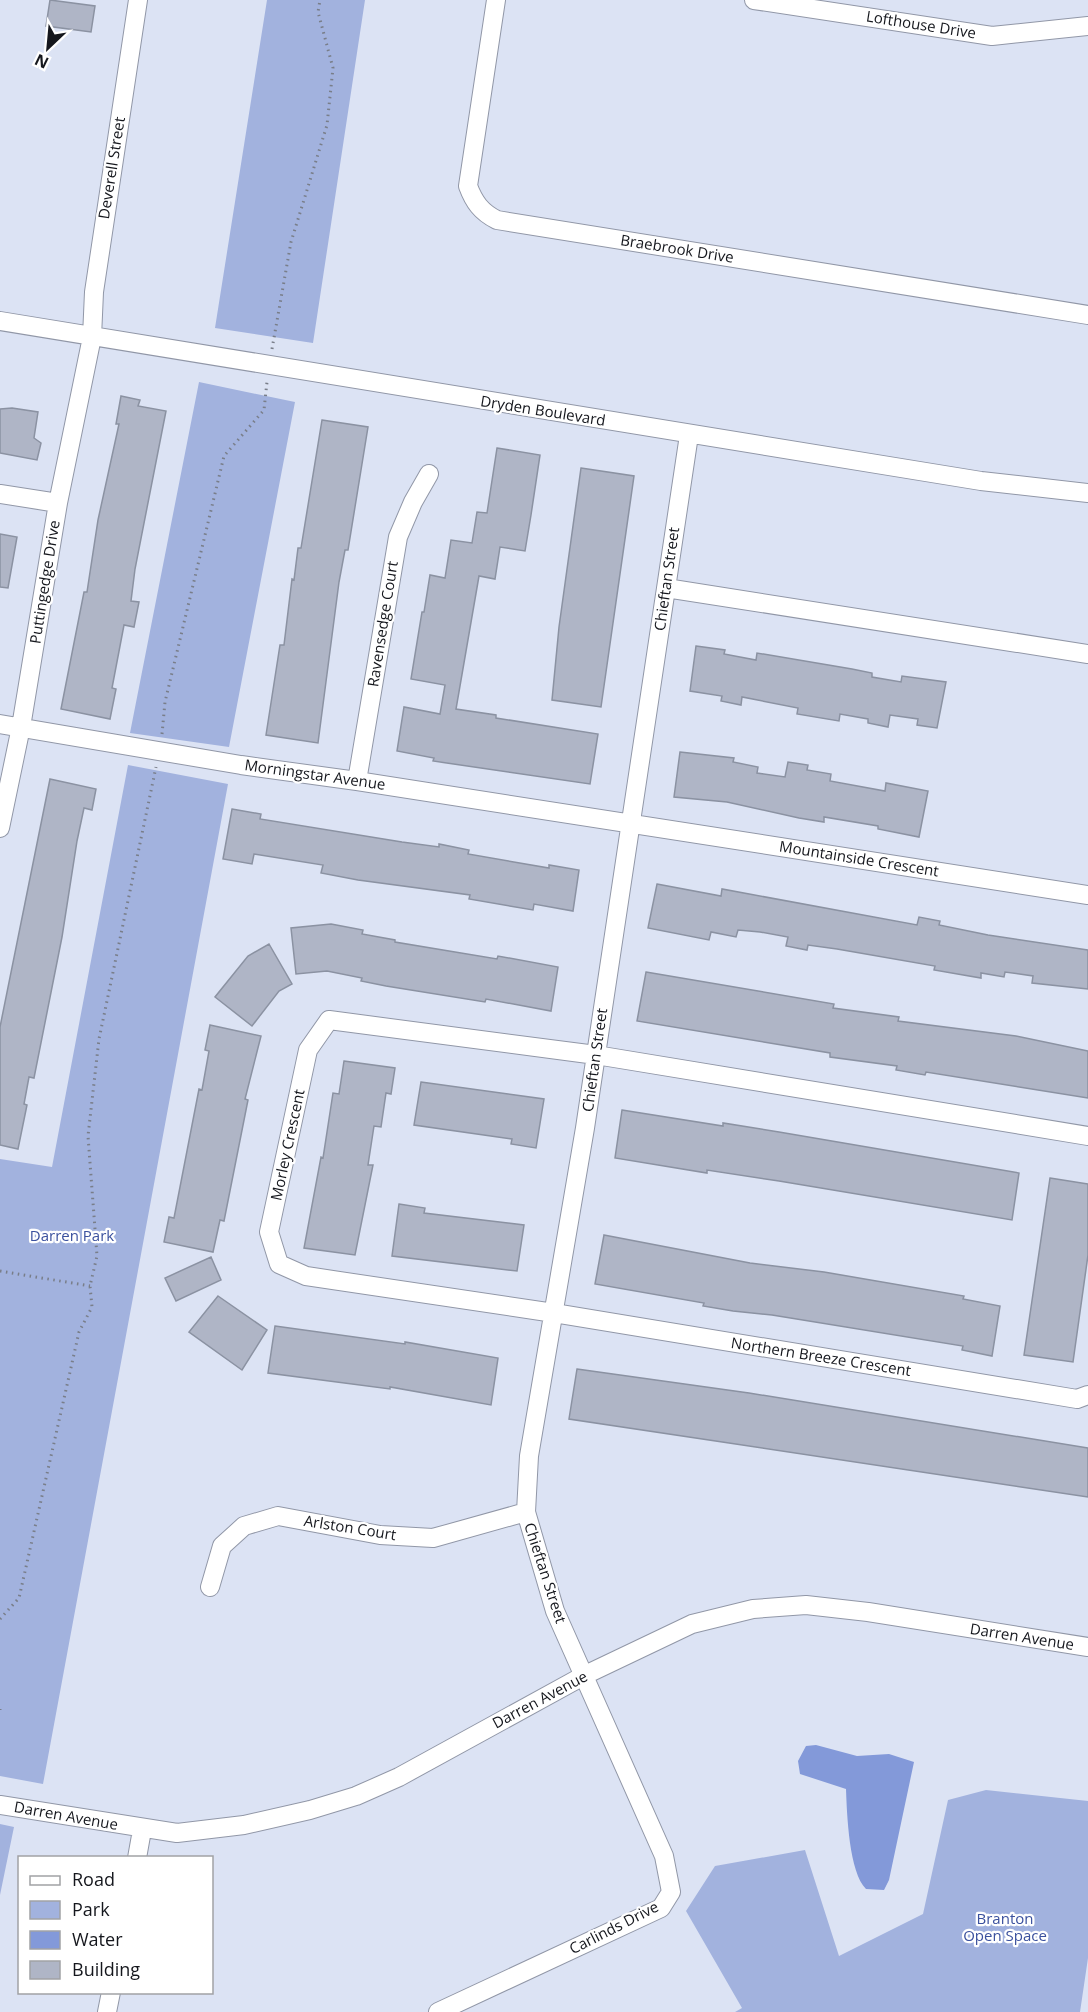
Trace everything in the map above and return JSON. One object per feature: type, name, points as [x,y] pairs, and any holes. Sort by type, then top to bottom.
[{"type":"street","name":"Deverell Street","points":[[92,337],[94,292],[138,0]]},
{"type":"street","name":"Braebrook Drive","points":[[496,0],[468,186],[475,203],[487,215],[497,220],[1088,315]]},
{"type":"street","name":"Lofthouse Drive","points":[[754,0],[992,36],[1088,27]]},
{"type":"street","name":"Dryden Boulevard","points":[[0,321],[689,435],[981,481],[1088,493]]},
{"type":"street","name":"Puttingedge Drive","points":[[0,828],[21,727],[58,503],[92,337]]},
{"type":"street","name":"Chieftan Street","points":[[585,1675],[555,1611],[526,1512],[529,1456],[596,1055],[689,435]]},
{"type":"street","name":"Ravensedge Court","points":[[357,781],[398,537],[413,502],[429,474]]},
{"type":"street","points":[[0,494],[58,503]]},
{"type":"street","points":[[666,588],[1088,654]]},
{"type":"street","name":"Morningstar Avenue","points":[[0,724],[160,751],[630,823]]},
{"type":"street","name":"Mountainside Crescent","points":[[630,823],[1088,896]]},
{"type":"street","name":"Morley Crescent","points":[[554,1313],[306,1276],[279,1264],[269,1233],[308,1050],[329,1020],[596,1055]]},
{"type":"street","points":[[596,1055],[1088,1136]]},
{"type":"street","name":"Northern Breeze Crescent","points":[[554,1313],[1077,1399],[1088,1395]]},
{"type":"street","name":"Arlston Court","points":[[210,1587],[222,1546],[244,1526],[278,1516],[380,1536],[433,1538],[526,1512]]},
{"type":"street","name":"Darren Avenue","points":[[0,1805],[142,1830],[177,1833],[244,1826],[310,1810],[356,1796],[399,1777],[585,1675],[693,1624],[753,1610],[806,1605],[868,1612],[1088,1647]]},
{"type":"street","name":"Carlinds Drive","points":[[438,2012],[661,1908],[671,1892],[664,1856],[585,1675]]},
{"type":"street","points":[[137,1856],[142,1830]]},
{"type":"street","points":[[107,2012],[111,1994]]},
{"type":"path","points":[[0,1619],[19,1598],[79,1332],[92,1306],[90,1286],[97,1256],[88,1136],[99,1039],[160,751],[165,702],[224,456],[264,410],[269,366],[291,242],[327,125],[333,68],[318,12],[320,0]]},
{"type":"path","points":[[0,1271],[90,1286]]},
{"type":"green space","points":[[267,0],[365,0],[313,343],[215,328]]},
{"type":"green space","points":[[199,382],[295,402],[229,747],[130,733]]},
{"type":"green space","name":"Darren Park","points":[[128,765],[228,784],[43,1784],[0,1776],[0,1159],[52,1167]]},
{"type":"green space","name":"Branton Open Space","points":[[986,1790],[1088,1801],[1088,1958],[1080,2012],[735,2012],[742,2008],[686,1911],[715,1866],[805,1850],[839,1956],[923,1914],[948,1800]]},
{"type":"green space","points":[[0,1824],[14,1827],[0,1895]]},
{"type":"water","points":[[816,1745],[857,1756],[889,1754],[914,1762],[889,1880],[884,1890],[866,1889],[860,1881],[852,1857],[846,1789],[800,1774],[798,1761],[806,1746]]},
{"type":"building","points":[[50,0],[95,6],[91,32],[46,26]]},
{"type":"building","points":[[121,396],[140,400],[138,406],[166,411],[135,569],[131,601],[139,602],[134,627],[124,625],[112,688],[116,689],[110,719],[61,709],[84,592],[87,592],[98,520],[119,424],[116,424]]},
{"type":"building","points":[[12,408],[38,412],[34,438],[41,443],[37,460],[0,453],[0,409]]},
{"type":"building","points":[[322,420],[368,427],[348,550],[345,550],[339,582],[318,743],[266,735],[280,645],[284,645],[292,579],[294,580],[298,548],[301,548]]},
{"type":"building","points":[[497,448],[540,455],[531,515],[525,551],[500,547],[495,579],[479,576],[456,709],[496,715],[496,718],[598,734],[590,784],[433,761],[434,758],[397,751],[404,707],[440,714],[445,685],[411,679],[422,612],[424,612],[430,575],[445,578],[451,540],[472,543],[477,512],[487,513]]},
{"type":"building","points":[[581,468],[634,476],[601,707],[552,700],[559,627]]},
{"type":"building","points":[[0,534],[17,537],[8,588],[0,587]]},
{"type":"building","points":[[696,646],[725,650],[724,654],[756,660],[757,653],[852,669],[872,673],[872,677],[901,682],[902,676],[946,682],[937,728],[917,725],[918,719],[890,715],[888,727],[868,723],[868,719],[840,714],[839,721],[797,714],[798,708],[742,697],[741,705],[721,701],[722,696],[690,691]]},
{"type":"building","points":[[680,752],[734,758],[733,762],[758,767],[757,773],[785,777],[788,762],[808,765],[807,770],[831,774],[830,781],[885,791],[886,783],[928,791],[919,837],[878,829],[878,826],[824,817],[824,822],[727,802],[674,797]]},
{"type":"building","points":[[50,779],[96,789],[92,810],[84,808],[62,937],[34,1078],[29,1077],[24,1104],[27,1105],[18,1149],[0,1145],[0,1027]]},
{"type":"building","points":[[232,809],[261,814],[260,819],[402,842],[439,847],[439,844],[469,850],[468,854],[549,868],[549,865],[579,870],[573,911],[534,904],[533,910],[469,899],[470,895],[358,880],[321,873],[323,865],[254,854],[252,864],[223,859]]},
{"type":"building","points":[[657,884],[721,896],[722,889],[917,925],[919,917],[940,921],[939,925],[988,935],[1088,950],[1088,989],[1032,983],[1033,976],[1005,972],[1004,977],[981,973],[981,978],[934,970],[935,966],[837,949],[808,945],[807,950],[786,946],[788,937],[760,932],[738,930],[736,937],[711,932],[709,940],[648,928]]},
{"type":"building","points":[[331,924],[363,930],[362,934],[395,940],[395,942],[558,967],[551,1011],[486,999],[485,1002],[386,986],[361,981],[362,978],[327,971],[296,974],[291,928]]},
{"type":"building","points":[[269,944],[292,984],[279,991],[252,1026],[215,997],[248,956]]},
{"type":"building","points":[[646,972],[834,1004],[833,1008],[899,1017],[898,1021],[1016,1036],[1088,1051],[1088,1098],[926,1072],[925,1075],[896,1070],[897,1066],[830,1057],[830,1053],[637,1021]]},
{"type":"building","points":[[210,1025],[261,1036],[245,1099],[248,1100],[224,1221],[220,1220],[213,1252],[164,1242],[169,1217],[174,1218],[199,1089],[202,1090],[209,1051],[205,1050]]},
{"type":"building","points":[[344,1061],[395,1068],[391,1094],[386,1093],[381,1127],[374,1126],[368,1165],[373,1165],[355,1255],[304,1248],[321,1157],[323,1158],[333,1093],[339,1094]]},
{"type":"building","points":[[421,1082],[544,1099],[536,1148],[511,1144],[512,1139],[414,1125]]},
{"type":"building","points":[[622,1110],[723,1126],[723,1123],[1019,1173],[1012,1220],[779,1181],[707,1170],[707,1173],[615,1158]]},
{"type":"building","points":[[1050,1178],[1088,1184],[1088,1255],[1073,1362],[1024,1355]]},
{"type":"building","points":[[399,1204],[425,1208],[424,1213],[524,1225],[517,1271],[392,1256]]},
{"type":"building","points":[[604,1235],[750,1263],[824,1272],[964,1296],[963,1299],[1000,1306],[992,1356],[962,1350],[963,1346],[703,1306],[704,1303],[595,1284]]},
{"type":"building","points":[[211,1257],[221,1280],[176,1301],[165,1278]]},
{"type":"building","points":[[218,1296],[267,1330],[242,1370],[189,1332]]},
{"type":"building","points":[[275,1326],[405,1344],[405,1342],[498,1358],[491,1405],[390,1387],[390,1389],[268,1373]]},
{"type":"building","points":[[577,1369],[749,1393],[1088,1448],[1088,1497],[569,1419]]}]
